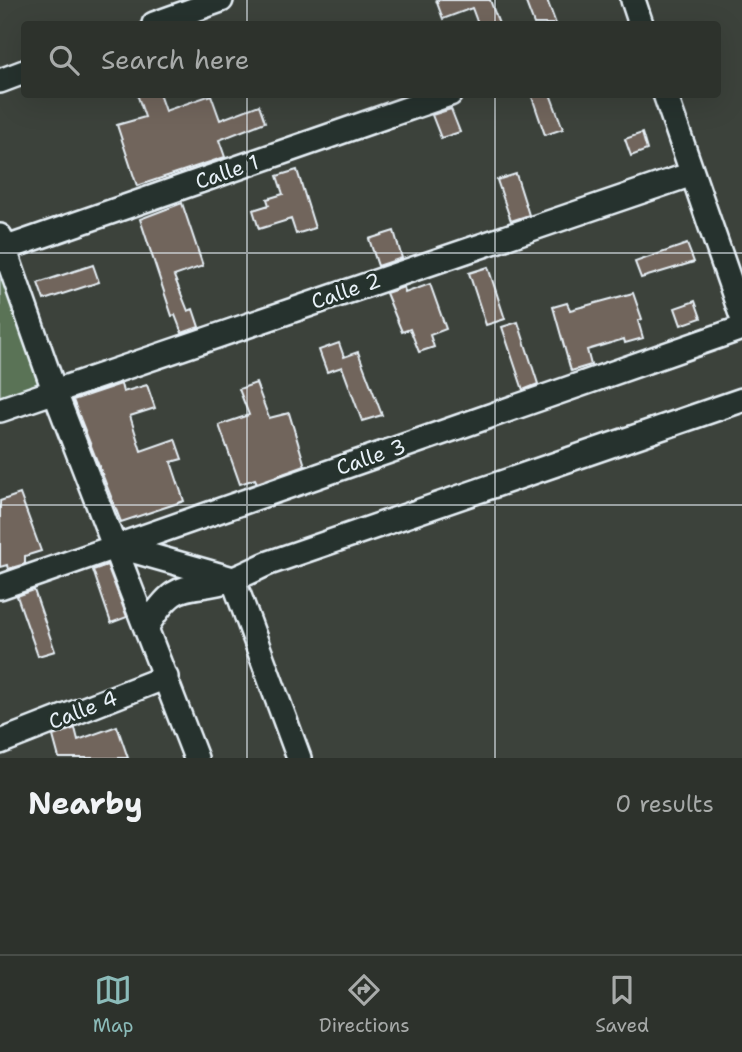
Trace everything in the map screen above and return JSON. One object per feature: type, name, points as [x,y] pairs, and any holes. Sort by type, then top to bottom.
[{"type":"street","points":[[162,21],[221,0]]},
{"type":"street","points":[[633,0],[640,21]]},
{"type":"street","points":[[0,81],[21,73]]},
{"type":"street","name":"Calle 1","points":[[2,242],[438,98]]},
{"type":"street","points":[[666,98],[742,317]]},
{"type":"street","name":"Calle 2","points":[[0,410],[692,174]]},
{"type":"street","points":[[2,242],[54,390],[196,758]]},
{"type":"street","name":"Calle 3","points":[[0,587],[113,545],[742,328]]},
{"type":"street","points":[[146,628],[160,604],[181,587],[233,579],[269,563],[742,401]]},
{"type":"street","points":[[113,545],[233,579]]},
{"type":"street","points":[[233,579],[299,758]]},
{"type":"street","name":"Calle 4","points":[[0,742],[166,677]]},
{"type":"green space","points":[[5,278],[43,388],[0,403],[0,280]]},
{"type":"building","points":[[436,0],[490,0],[498,21],[477,21],[472,8],[443,19]]},
{"type":"building","points":[[525,0],[547,0],[555,21],[533,21]]},
{"type":"building","points":[[138,98],[160,98],[165,111],[202,98],[212,98],[220,120],[259,105],[265,122],[219,140],[225,157],[137,186],[117,125],[145,117]]},
{"type":"building","points":[[532,98],[551,98],[563,129],[545,135]]},
{"type":"building","points":[[451,109],[460,132],[441,138],[432,115]]},
{"type":"building","points":[[642,133],[647,150],[631,156],[625,139]]},
{"type":"building","points":[[297,170],[315,228],[296,234],[291,219],[259,229],[253,210],[269,205],[267,199],[283,194],[277,176]]},
{"type":"building","points":[[516,174],[529,215],[511,221],[497,180]]},
{"type":"building","points":[[182,203],[203,266],[174,276],[188,311],[193,309],[199,327],[182,333],[175,315],[172,316],[140,219]]},
{"type":"building","points":[[394,231],[402,258],[378,266],[369,239]]},
{"type":"building","points":[[687,244],[694,262],[641,278],[635,262]]},
{"type":"building","points":[[93,265],[99,282],[44,300],[38,283]]},
{"type":"building","points":[[488,267],[505,319],[486,325],[469,273]]},
{"type":"building","points":[[430,284],[446,329],[430,335],[434,347],[419,352],[410,329],[402,332],[386,293],[404,287],[405,293]]},
{"type":"building","points":[[633,293],[642,319],[638,321],[643,338],[625,343],[624,339],[587,350],[591,365],[571,371],[553,307],[567,303],[570,310]]},
{"type":"building","points":[[695,301],[701,318],[681,325],[675,308]]},
{"type":"building","points":[[518,322],[538,384],[523,390],[502,327]]},
{"type":"building","points":[[339,343],[344,357],[358,352],[382,415],[362,421],[342,367],[327,372],[319,350]]},
{"type":"building","points":[[256,383],[269,418],[289,413],[305,466],[257,483],[255,479],[240,484],[219,425],[249,415],[239,389]]},
{"type":"building","points":[[121,384],[123,392],[147,385],[155,408],[130,416],[141,451],[175,439],[182,459],[171,462],[184,501],[121,522],[73,400]]},
{"type":"building","points":[[20,494],[41,551],[25,556],[25,564],[8,569],[7,565],[0,567],[0,501]]},
{"type":"building","points":[[107,565],[127,617],[111,623],[93,570]]},
{"type":"building","points":[[34,590],[55,651],[38,656],[17,596]]},
{"type":"building","points":[[117,726],[128,758],[59,758],[53,736],[75,728],[78,740]]}]
